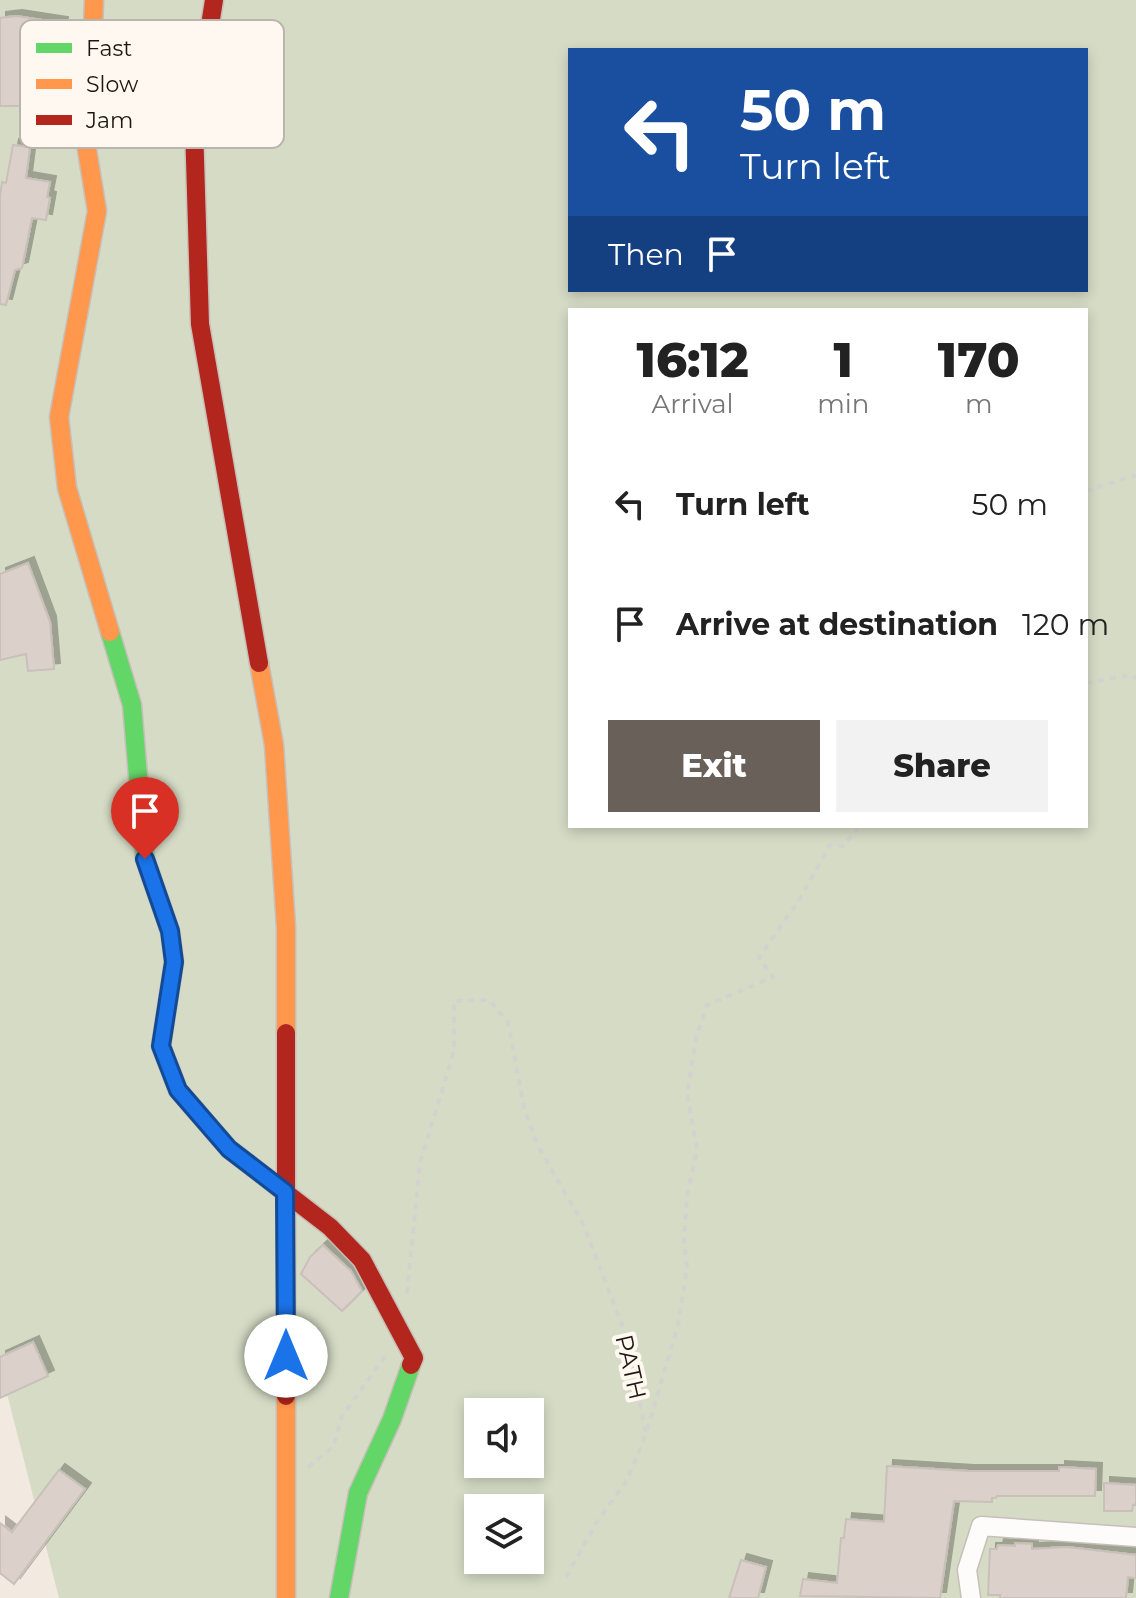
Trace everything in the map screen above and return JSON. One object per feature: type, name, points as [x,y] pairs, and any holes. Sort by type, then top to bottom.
[{"type":"street","points":[[93,20],[94,0]]},
{"type":"street","points":[[211,20],[214,0]]},
{"type":"street","points":[[87,148],[97,211],[59,417],[67,488],[132,705],[145,859],[170,931],[174,962],[161,1046],[178,1090],[229,1149],[330,1227],[362,1260],[414,1358],[392,1419],[358,1493],[339,1598]]},
{"type":"street","points":[[195,148],[200,324],[274,745],[286,927],[286,1598]]},
{"type":"street","points":[[971,1598],[967,1570],[981,1526],[1136,1537]]},
{"type":"path","points":[[1088,490],[1136,475]]},
{"type":"path","points":[[1088,683],[1132,675],[1136,679]]},
{"type":"path","name":"PATH","points":[[646,1434],[678,1325],[687,1267],[684,1241],[687,1196],[697,1149],[687,1094],[696,1038],[707,1005],[773,977],[759,958],[799,900],[830,845],[843,846],[857,828]]},
{"type":"path","name":"PATH","points":[[403,1336],[420,1163],[454,1051],[454,1001],[489,1000],[508,1022],[524,1108],[538,1146],[584,1226],[627,1338],[646,1434]]},
{"type":"path","points":[[286,1484],[333,1447],[342,1416],[376,1367],[403,1336]]},
{"type":"path","points":[[566,1577],[597,1522],[627,1480],[646,1434]]},
{"type":"green space","points":[[0,0],[1136,0],[1136,1598],[59,1598],[0,1366]]},
{"type":"building","points":[[16,16],[42,20],[20,20],[20,106],[0,106],[0,18]]},
{"type":"building","points":[[13,145],[30,148],[26,178],[50,182],[46,220],[32,218],[22,268],[15,270],[6,305],[0,304],[0,196],[2,182],[6,183]]},
{"type":"building","points":[[28,563],[50,622],[54,669],[28,671],[26,654],[0,660],[0,574]]},
{"type":"building","points":[[323,1245],[351,1271],[362,1291],[342,1311],[301,1274],[310,1257]]},
{"type":"building","points":[[33,1342],[48,1376],[0,1398],[0,1357]]},
{"type":"building","points":[[887,1466],[968,1471],[1059,1471],[1059,1467],[1096,1469],[1095,1496],[997,1496],[992,1498],[992,1502],[954,1501],[940,1598],[800,1596],[803,1579],[837,1583],[846,1519],[884,1522]]},
{"type":"building","points":[[59,1470],[85,1489],[14,1584],[0,1573],[0,1523],[12,1532]]},
{"type":"building","points":[[1104,1483],[1136,1485],[1136,1504],[1132,1511],[1104,1511]]},
{"type":"building","points":[[1015,1543],[1032,1544],[1032,1549],[1067,1547],[1136,1555],[1136,1578],[1128,1577],[1126,1598],[1000,1598],[1000,1595],[988,1595],[990,1549],[997,1549],[998,1545],[1015,1546]]},
{"type":"building","points":[[741,1560],[766,1567],[758,1598],[729,1598]]},
{"type":"traffic: fast","points":[[110,632],[132,705],[145,859],[170,931],[174,962],[161,1046],[173,1077]]},
{"type":"traffic: fast","points":[[339,1598],[358,1493],[392,1419],[411,1365]]},
{"type":"traffic: slow","points":[[93,20],[94,0]]},
{"type":"traffic: slow","points":[[87,148],[97,211],[59,417],[67,488],[110,632]]},
{"type":"traffic: slow","points":[[259,663],[274,745],[286,927],[286,1033]]},
{"type":"traffic: slow","points":[[286,1396],[286,1598]]},
{"type":"traffic: jam","points":[[211,20],[214,0]]},
{"type":"traffic: jam","points":[[195,148],[200,324],[259,663]]},
{"type":"traffic: jam","points":[[286,1033],[286,1396]]},
{"type":"traffic: jam","points":[[173,1077],[178,1090],[229,1149],[330,1227],[362,1260],[414,1358],[411,1365]]},
{"type":"route","points":[[145,859],[170,931],[174,962],[161,1046],[178,1090],[229,1149],[285,1192],[286,1356]]}]
